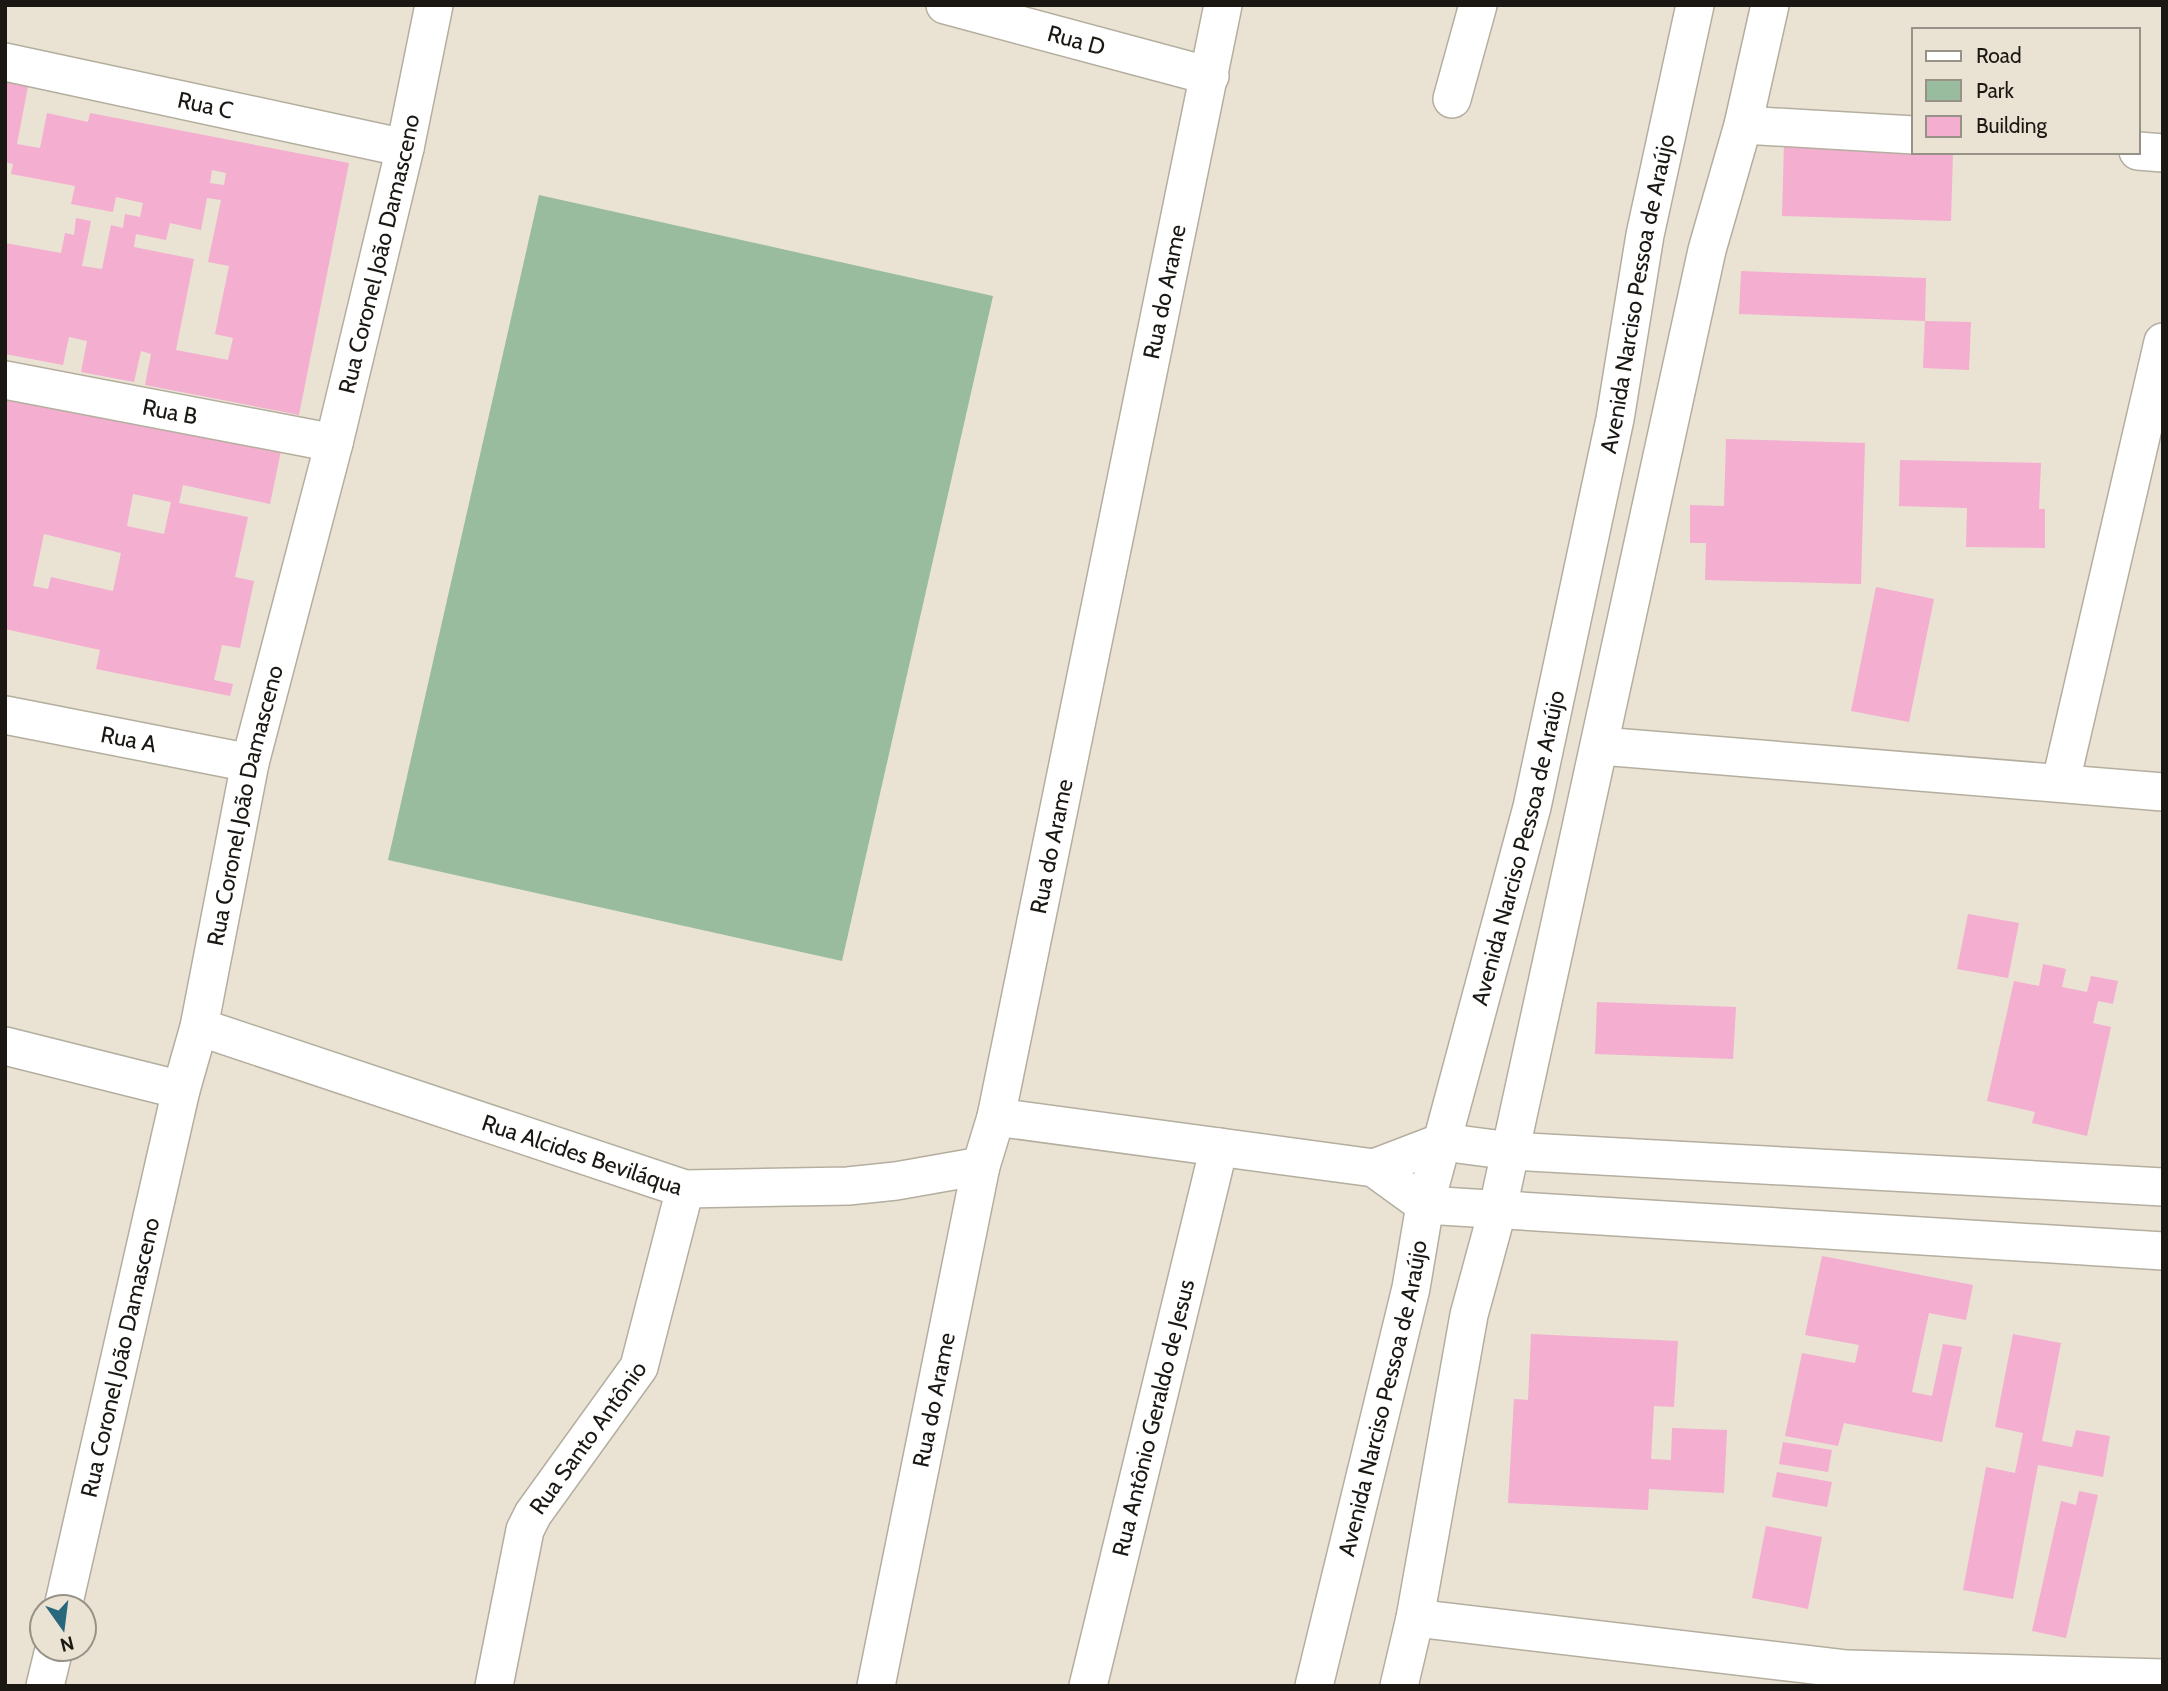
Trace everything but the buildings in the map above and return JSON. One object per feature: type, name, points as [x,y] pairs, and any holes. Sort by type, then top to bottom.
[{"type":"street","name":"Rua Coronel João Damasceno","points":[[66,1593],[181,1090],[199,1027],[250,763],[334,443],[405,148],[434,5]]},
{"type":"street","name":"Rua D","points":[[944,5],[1210,76]]},
{"type":"street","name":"Rua do Arame","points":[[876,1686],[981,1166],[996,1117],[1223,5]]},
{"type":"street","points":[[1452,99],[1478,5]]},
{"type":"street","name":"Avenida Narciso Pessoa de Araújo","points":[[1314,1686],[1411,1288],[1425,1205],[1532,807],[1615,419],[1645,235],[1695,5]]},
{"type":"street","points":[[1399,1686],[1415,1618],[1469,1315],[1511,1152],[1707,250],[1743,125],[1770,5]]},
{"type":"street","name":"Rua C","points":[[5,62],[405,148]]},
{"type":"street","points":[[1743,125],[1912,135]]},
{"type":"street","points":[[2140,151],[2163,153]]},
{"type":"street","points":[[2061,781],[2163,342]]},
{"type":"street","name":"Rua B","points":[[5,380],[334,443]]},
{"type":"street","name":"Rua A","points":[[5,715],[250,763]]},
{"type":"street","points":[[1601,746],[2061,781],[2163,792]]},
{"type":"street","name":"Rua Alcides Beviláqua","points":[[199,1027],[685,1189],[848,1186],[981,1166]]},
{"type":"street","points":[[5,1046],[181,1090]]},
{"type":"street","points":[[996,1117],[1374,1168],[1425,1205],[1497,1212],[2163,1251]]},
{"type":"street","points":[[1374,1168],[1442,1142],[1511,1152],[2163,1187]]},
{"type":"street","name":"Rua Antônio Geraldo de Jesus","points":[[1088,1686],[1219,1147]]},
{"type":"street","name":"Rua Santo Antônio","points":[[494,1686],[525,1530],[533,1514],[639,1367],[685,1189]]},
{"type":"street","points":[[1415,1618],[1845,1678],[2163,1678]]},
{"type":"street","points":[[45,1686],[51,1663]]},
{"type":"green space","points":[[539,195],[993,296],[842,961],[388,860]]}]
